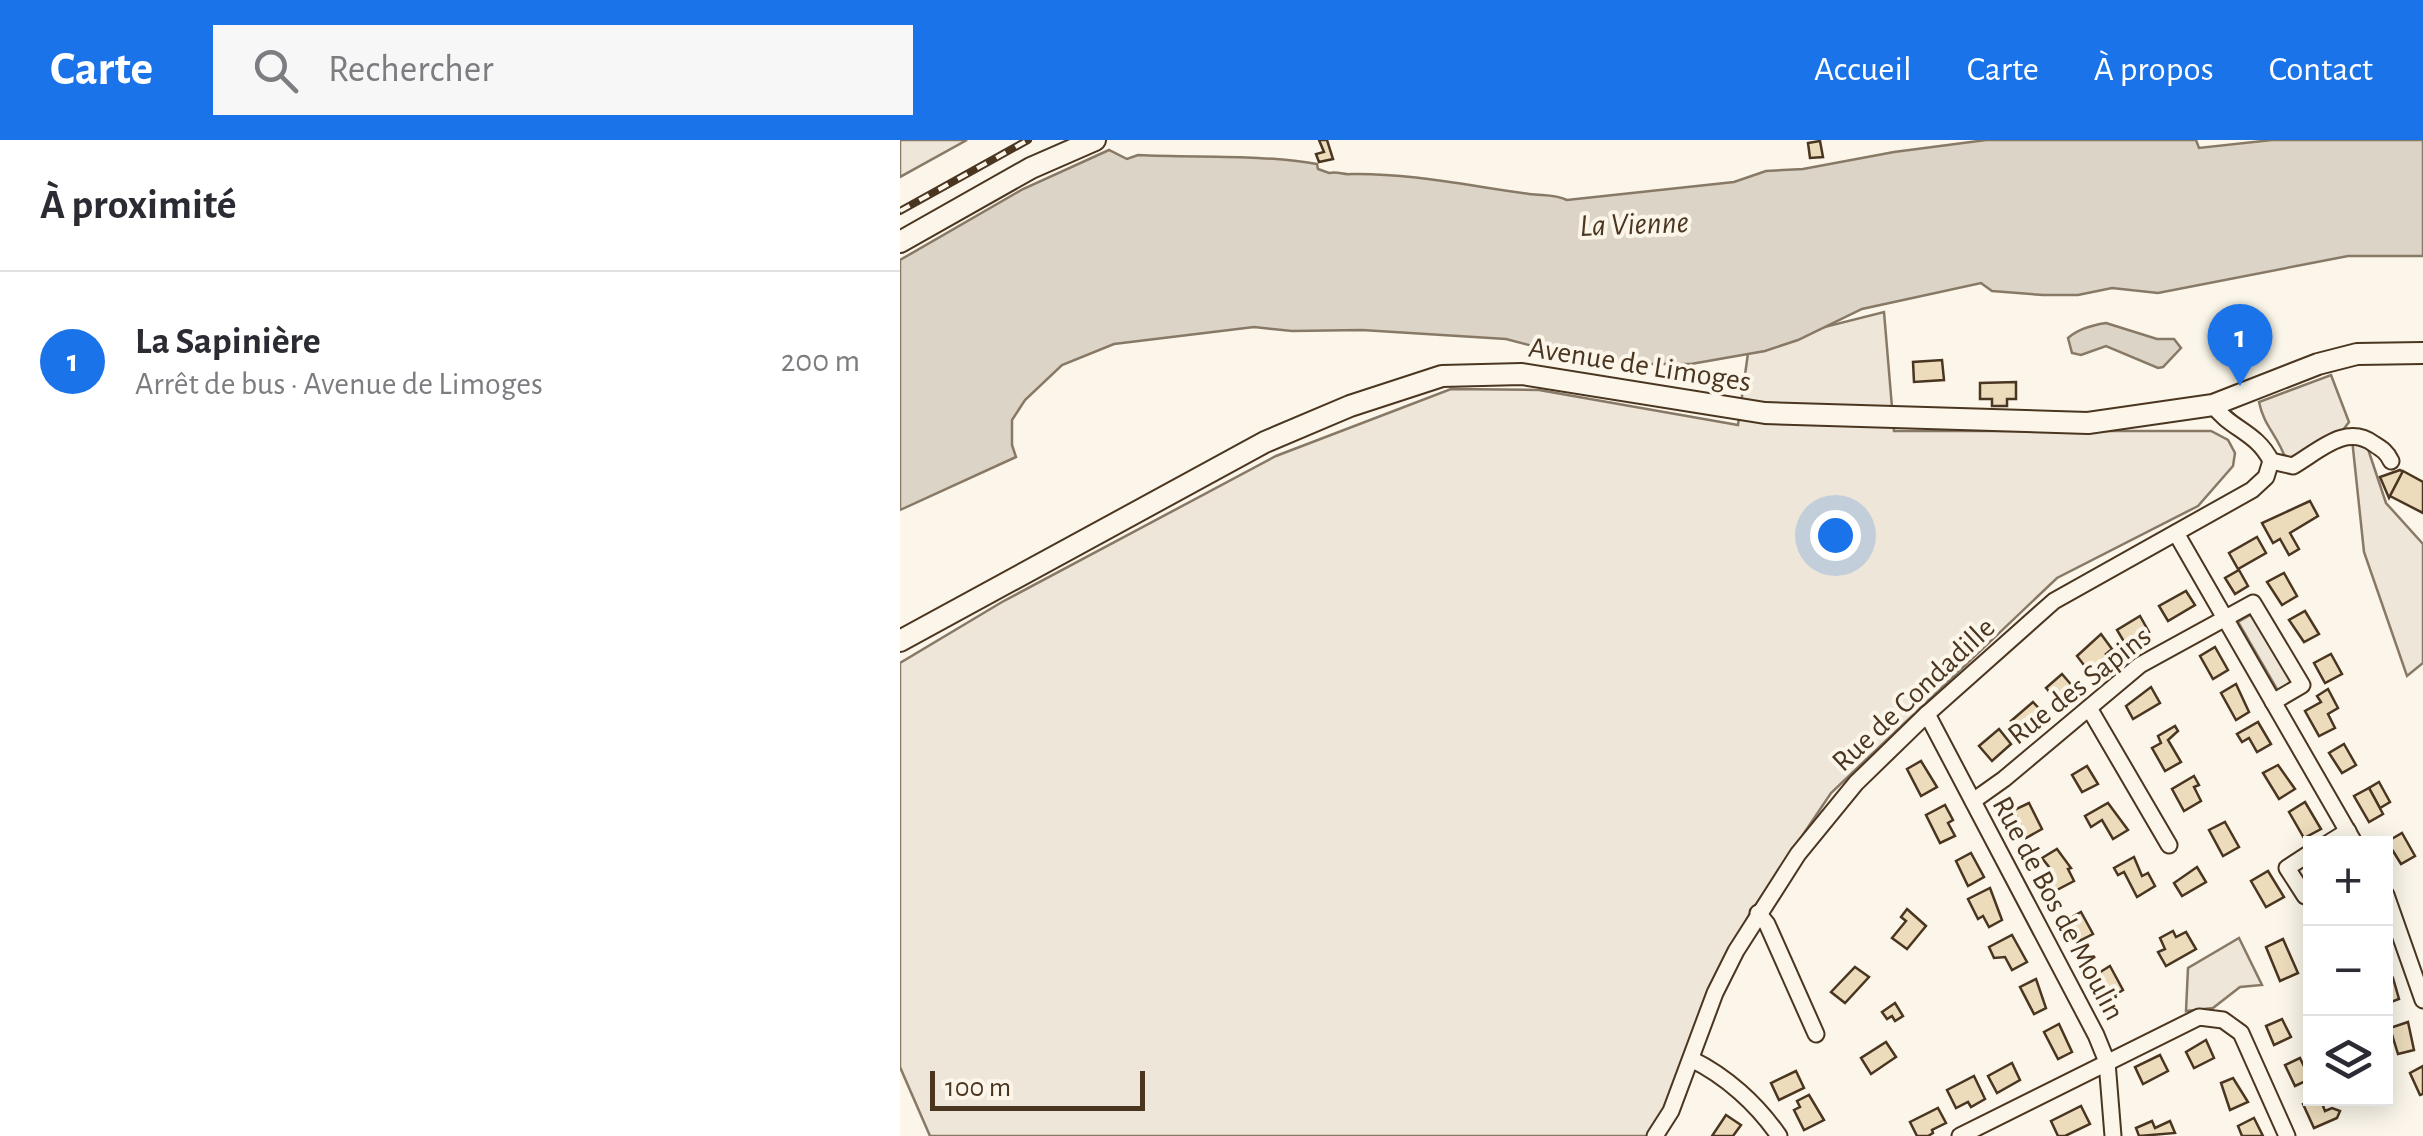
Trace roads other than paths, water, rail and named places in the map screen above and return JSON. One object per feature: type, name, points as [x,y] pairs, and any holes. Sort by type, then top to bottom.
[{"type":"main road","points":[[900,242],[1031,168],[1095,140]]},
{"type":"main road","name":"Avenue de Limoges","points":[[900,642],[1265,442],[1350,406],[1442,376],[1522,374],[1765,413],[2088,422],[2212,405],[2318,364],[2356,354],[2423,353]]},
{"type":"street","points":[[2212,405],[2262,444],[2271,461],[2293,466],[2346,434],[2358,434],[2388,454],[2391,462]]},
{"type":"street","name":"Rue de Condadille","points":[[1655,1136],[1672,1111],[1715,994],[1758,913],[1834,807],[1927,714],[2054,600],[2252,490],[2266,476],[2271,461]]},
{"type":"street","points":[[2176,533],[2350,836]]},
{"type":"street","points":[[2223,618],[2253,603],[2302,684],[2273,702]]},
{"type":"street","name":"Rue des Sapins","points":[[1972,802],[2004,780],[2140,666],[2223,618]]},
{"type":"street","points":[[2089,708],[2169,845]]},
{"type":"street","name":"Rue de Bos de Moulin","points":[[1927,714],[2096,1035],[2107,1062],[2114,1136]]},
{"type":"street","points":[[2303,858],[2287,868],[2303,893]]},
{"type":"street","points":[[1758,913],[1767,924],[1816,1034]]},
{"type":"street","points":[[2393,915],[2423,1000]]},
{"type":"street","points":[[1960,1136],[2200,1017],[2223,1020],[2241,1033],[2286,1136]]},
{"type":"street","points":[[1692,1059],[1718,1072],[1768,1119],[1777,1135]]},
{"type":"water","name":"La Vienne","points":[[1986,140],[2196,140],[2199,148],[2272,140],[2423,140],[2423,256],[2348,256],[2158,293],[2112,288],[2078,295],[2043,295],[1992,291],[1981,283],[1862,309],[1798,340],[1765,351],[1691,364],[1626,364],[1575,357],[1506,339],[1362,330],[1254,327],[1114,344],[1062,365],[1025,400],[1012,420],[1016,457],[900,510],[900,260],[1023,189],[1109,150],[1127,159],[1138,155],[1295,161],[1317,164],[1318,169],[1329,173],[1418,178],[1567,200],[1734,182],[1766,171],[1803,169]]},
{"type":"water","points":[[2106,323],[2157,339],[2174,339],[2181,348],[2158,368],[2106,346],[2081,355],[2072,353],[2068,338]]},
{"type":"railway","points":[[900,211],[1028,140]]},
{"type":"place","name":"La Sapinière","points":[[2240,386]]}]
